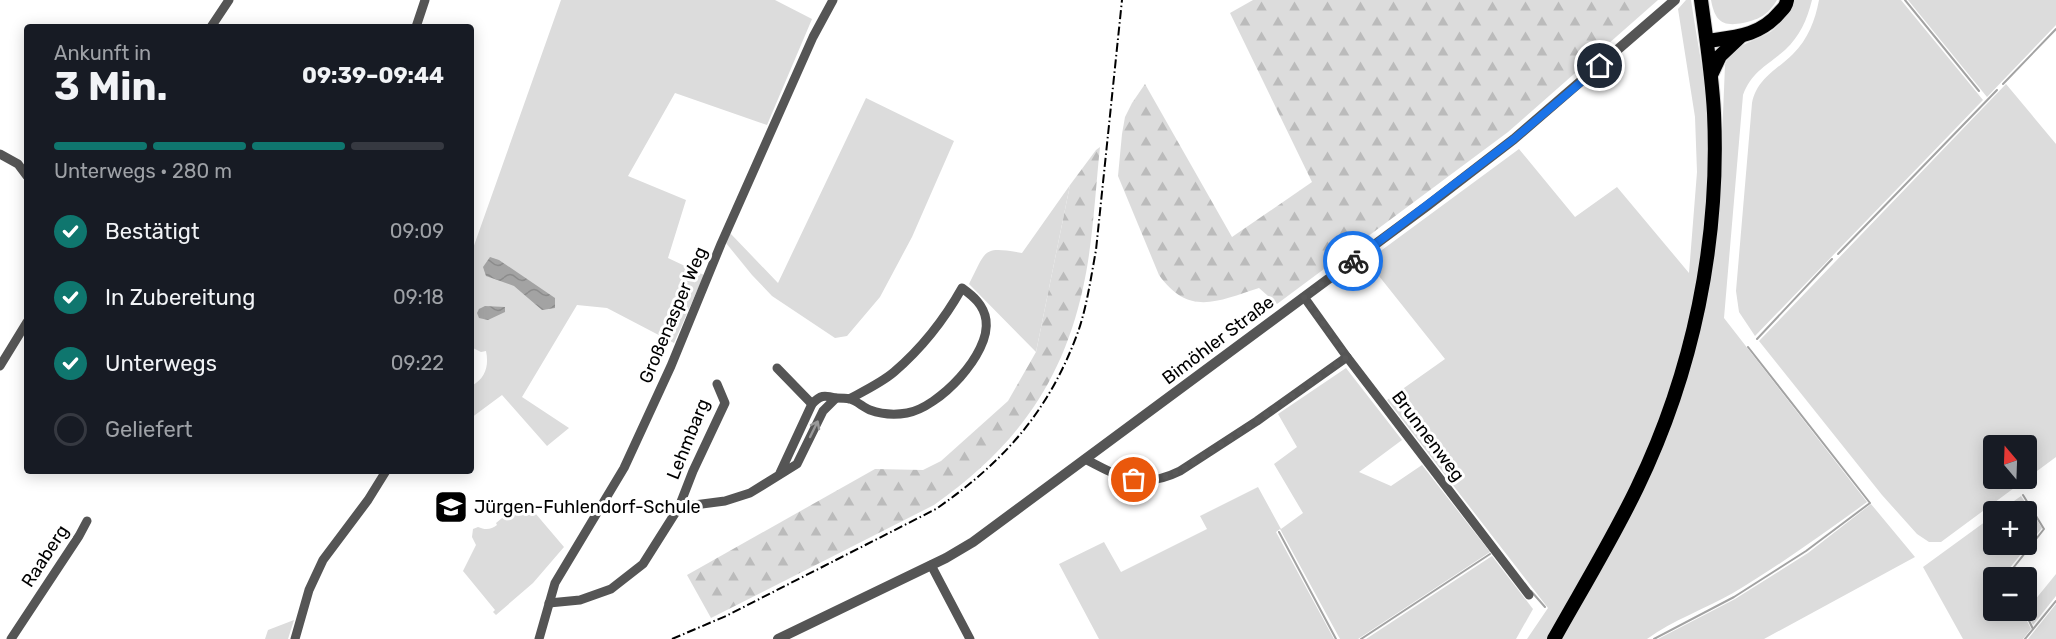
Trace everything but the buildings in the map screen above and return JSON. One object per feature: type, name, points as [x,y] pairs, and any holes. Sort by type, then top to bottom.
[{"type":"main road","points":[[1554,639],[1602,556],[1638,487],[1671,406],[1686,359],[1699,305],[1710,231],[1715,146],[1711,75],[1701,0]]},
{"type":"main road","points":[[1707,41],[1741,36],[1771,23],[1787,0]]},
{"type":"main road","points":[[1711,75],[1720,56],[1741,36]]},
{"type":"street","points":[[213,24],[229,0]]},
{"type":"street","points":[[417,24],[425,0]]},
{"type":"street","name":"Großenasper Weg","points":[[539,639],[555,583],[624,468],[671,366],[721,244],[813,37],[833,0]]},
{"type":"street","name":"Bimöhler Straße","points":[[778,639],[931,566],[973,542],[1514,139],[1675,0]]},
{"type":"street","points":[[0,154],[18,164],[24,172]]},
{"type":"street","points":[[780,473],[812,404],[819,397],[825,395],[849,399],[871,411],[888,414],[908,413],[926,405],[947,391],[974,358],[983,339],[986,322],[982,308],[962,288],[924,344],[892,374],[849,399]]},
{"type":"street","name":"Brunnenweg","points":[[1304,297],[1347,357],[1529,595]]},
{"type":"street","points":[[0,366],[24,327]]},
{"type":"street","points":[[1085,459],[1134,480],[1151,482],[1167,477],[1241,432],[1347,357]]},
{"type":"street","points":[[777,368],[812,404]]},
{"type":"street","name":"Lehmbarg","points":[[549,603],[580,600],[610,590],[643,564],[679,507],[724,402],[717,384]]},
{"type":"street","name":"Lehmbarg","points":[[679,507],[725,501],[750,493],[797,464],[823,411],[836,398]]},
{"type":"street","points":[[295,639],[309,590],[323,560],[368,500],[384,474]]},
{"type":"street","name":"Raaberg","points":[[10,639],[87,521]]},
{"type":"street","points":[[931,566],[970,639]]},
{"type":"green space","points":[[561,0],[775,0],[812,19],[767,125],[675,93],[628,176],[686,200],[668,258],[704,275],[674,343],[607,308],[577,305],[522,397],[569,428],[547,446],[502,395],[474,416],[474,384],[483,376],[487,361],[486,351],[481,352],[474,348],[474,246]]},
{"type":"green space","points":[[1253,0],[1658,0],[1508,132],[1277,304],[1259,288],[1217,301],[1193,301],[1182,297],[1170,288],[1159,275],[1118,176],[1125,117],[1145,84],[1232,237],[1312,182],[1230,13]]},
{"type":"green space","points":[[1686,0],[1691,0],[1703,72],[1708,108],[1710,151],[1703,237],[1689,320],[1667,401],[1636,479],[1617,517],[1546,639],[1527,639],[1548,608],[1387,400],[1445,359],[1367,261],[1519,149],[1575,217],[1617,187],[1689,273],[1697,172],[1695,117],[1678,9]]},
{"type":"green space","points":[[1711,0],[1777,0],[1767,13],[1759,18],[1730,24],[1717,18]]},
{"type":"green space","points":[[1793,0],[1812,0],[1802,27],[1785,50],[1755,74],[1743,95],[1724,318],[1867,502],[1750,582],[1647,639],[1561,639],[1646,481],[1716,237],[1725,65],[1737,49],[1776,28],[1786,15]]},
{"type":"green space","points":[[1819,0],[1901,0],[1983,100],[1755,336],[1739,312],[1736,291],[1752,103],[1758,87],[1768,75],[1793,54],[1807,36]]},
{"type":"green space","points":[[1908,0],[2056,0],[2056,25],[1987,97]]},
{"type":"green space","points":[[2006,84],[2056,144],[2056,457],[2037,471],[2037,435],[1983,435],[1983,489],[2013,489],[1996,501],[1983,501],[1983,511],[1941,542],[1929,542],[1917,534],[1882,495],[1759,341]]},
{"type":"green space","points":[[866,98],[954,141],[912,237],[880,297],[847,336],[835,338],[772,296],[726,243],[730,233],[778,283]]},
{"type":"green space","points":[[1100,147],[1089,254],[1074,323],[1048,384],[1031,412],[1011,437],[963,484],[934,505],[711,618],[687,575],[875,469],[923,470],[941,461],[1008,401],[1036,352],[1070,185]]},
{"type":"green space","points":[[1070,185],[1036,352],[969,284],[979,263],[987,253],[999,250],[1022,253]]},
{"type":"green space","points":[[1346,368],[1402,440],[1359,472],[1391,486],[1422,465],[1490,552],[1358,639],[1340,639],[1280,529],[1276,532],[1334,639],[1099,639],[1059,564],[1104,542],[1121,572],[1207,529],[1200,516],[1258,487],[1281,529],[1303,513],[1274,464],[1297,447],[1278,414]]},
{"type":"green space","points":[[2021,496],[2024,501],[2014,501]]},
{"type":"green space","points":[[524,500],[564,547],[533,583],[496,615],[493,612],[495,610],[463,571],[476,545],[472,537],[473,529],[495,527],[496,523]]},
{"type":"green space","points":[[1871,504],[1915,557],[1764,639],[1658,639],[1735,599],[1808,553]]},
{"type":"green space","points":[[2037,520],[2042,528],[2037,534]]},
{"type":"green space","points":[[1983,523],[1983,555],[2020,555],[2010,567],[1983,567],[1983,621],[2027,621],[2031,629],[2023,639],[1963,639],[1923,567]]},
{"type":"green space","points":[[1492,556],[1533,609],[1516,639],[1366,639]]},
{"type":"green space","points":[[2056,574],[2056,596],[2037,620],[2037,597]]},
{"type":"green space","points":[[2056,604],[2056,639],[2028,639]]},
{"type":"green space","points":[[294,620],[288,639],[265,639],[268,630]]},
{"type":"water","points":[[490,257],[499,260],[555,298],[555,308],[542,310],[514,286],[486,276],[483,267]]},
{"type":"water","points":[[485,306],[505,307],[505,312],[488,320],[479,318],[477,313],[479,309]]},
{"type":"waterway","points":[[1905,0],[1979,91]]},
{"type":"waterway","points":[[2003,84],[2056,29]]},
{"type":"waterway","points":[[1838,254],[1997,90]]},
{"type":"waterway","points":[[1757,339],[1832,259]]},
{"type":"waterway","points":[[1654,639],[1734,597],[1806,551],[1870,503],[1748,347]]},
{"type":"waterway","points":[[2014,567],[2044,529],[2023,495]]},
{"type":"waterway","points":[[1279,532],[1336,639]]},
{"type":"waterway","points":[[1361,639],[1490,554]]},
{"type":"waterway","points":[[1531,591],[1545,607]]},
{"type":"waterway","points":[[2025,639],[2056,601]]},
{"type":"waterway","points":[[2029,621],[2033,629]]},
{"type":"railway","points":[[672,639],[726,616],[936,509],[961,491],[1004,453],[1039,410],[1066,360],[1084,312],[1096,250],[1122,0]]},
{"type":"way so far","points":[[1134,480],[1151,482],[1180,471],[1257,421],[1347,357],[1304,297],[1353,261]]},
{"type":"place","name":"Jürgen-Fuhlendorf-Schule","points":[[451,507]]},
{"type":"route","points":[[1353,261],[1514,139],[1600,66]]}]
